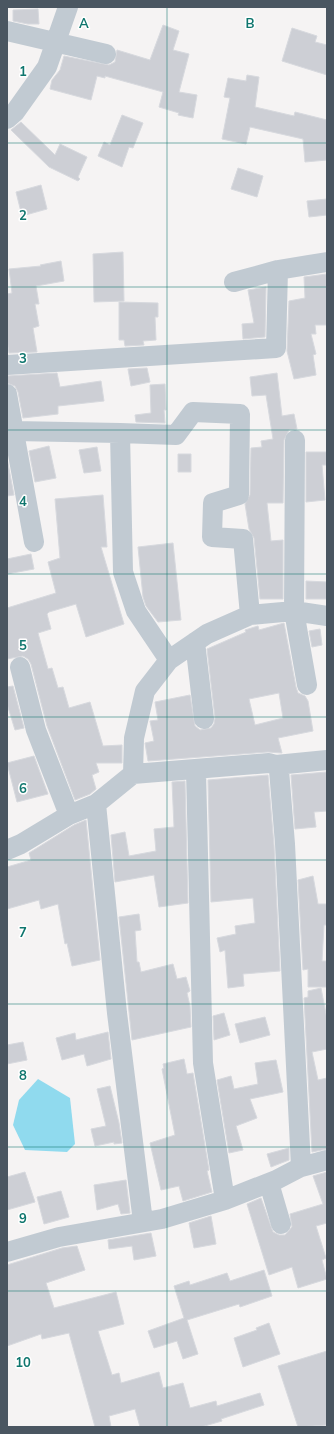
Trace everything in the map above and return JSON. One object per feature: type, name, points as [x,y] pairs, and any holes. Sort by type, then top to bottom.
[{"type":"street","points":[[7,119],[15,112],[47,67],[57,43],[68,7]]},
{"type":"street","points":[[7,31],[106,54]]},
{"type":"street","points":[[234,282],[278,270],[327,262]]},
{"type":"street","points":[[7,365],[276,348],[278,270]]},
{"type":"street","points":[[7,394],[34,542]]},
{"type":"street","points":[[14,431],[176,435],[193,412],[240,414],[239,495],[213,503],[212,537],[243,539],[250,616]]},
{"type":"street","points":[[120,434],[123,572],[136,611],[169,660]]},
{"type":"street","points":[[295,440],[294,611],[307,685]]},
{"type":"street","points":[[133,774],[134,738],[145,691],[169,660],[207,634],[250,616],[294,611],[327,616]]},
{"type":"street","points":[[195,642],[204,719]]},
{"type":"street","points":[[20,667],[36,730],[68,815]]},
{"type":"street","points":[[7,850],[21,844],[68,815],[96,804],[133,774],[269,763],[276,765],[327,760]]},
{"type":"street","points":[[276,765],[278,770],[285,844],[301,1167]]},
{"type":"street","points":[[196,770],[203,1063],[225,1200]]},
{"type":"street","points":[[96,804],[117,1013],[143,1222]]},
{"type":"street","points":[[7,1252],[59,1237],[143,1222],[225,1200],[269,1183],[301,1167],[327,1160]]},
{"type":"street","points":[[269,1183],[281,1224]]},
{"type":"water","points":[[38,1079],[70,1098],[75,1144],[67,1152],[25,1150],[13,1125],[19,1100]]},
{"type":"building","points":[[38,9],[39,24],[28,24],[13,21],[13,10]]},
{"type":"building","points":[[163,25],[179,31],[173,50],[189,54],[179,92],[197,95],[193,118],[178,115],[179,113],[159,107],[163,92],[105,76],[105,78],[97,76],[91,100],[50,89],[52,80],[60,70],[64,56],[109,65],[115,62],[117,50],[150,60]]},
{"type":"building","points":[[292,28],[317,36],[315,42],[327,45],[327,75],[282,61]]},
{"type":"building","points":[[247,75],[259,77],[255,107],[294,116],[295,112],[327,120],[327,160],[305,162],[303,139],[250,127],[246,144],[222,139],[230,98],[224,97],[228,78],[246,81]]},
{"type":"building","points":[[122,115],[143,123],[133,148],[129,147],[122,167],[98,156],[104,142],[110,145]]},
{"type":"building","points":[[21,122],[55,155],[60,144],[87,157],[78,177],[80,179],[78,181],[49,167],[11,130]]},
{"type":"building","points":[[238,168],[263,176],[257,197],[231,189]]},
{"type":"building","points":[[41,185],[47,209],[22,216],[16,192]]},
{"type":"building","points":[[327,199],[327,215],[309,217],[307,201]]},
{"type":"building","points":[[123,252],[124,301],[94,302],[93,254]]},
{"type":"building","points":[[61,261],[64,281],[36,286],[39,304],[35,304],[39,326],[33,328],[37,352],[9,353],[7,340],[7,294],[12,293],[9,269],[41,266],[40,265]]},
{"type":"building","points":[[327,274],[327,325],[315,325],[316,334],[311,334],[316,354],[313,355],[316,375],[294,379],[287,351],[289,301],[305,298],[304,277]]},
{"type":"building","points":[[266,287],[265,337],[243,339],[242,324],[254,323],[248,290]]},
{"type":"building","points":[[119,302],[158,303],[158,317],[155,317],[156,340],[143,341],[144,345],[125,346],[124,340],[119,340]]},
{"type":"building","points":[[147,368],[150,382],[131,386],[128,369]]},
{"type":"building","points":[[57,373],[60,387],[101,381],[104,401],[58,406],[58,414],[23,418],[18,392],[15,386],[7,383],[7,376]]},
{"type":"building","points":[[277,373],[282,416],[294,414],[297,429],[289,430],[284,440],[283,503],[267,503],[271,541],[283,540],[283,599],[260,599],[254,538],[249,529],[245,504],[250,495],[251,448],[262,447],[261,441],[273,439],[266,395],[252,396],[250,377]]},
{"type":"building","points":[[165,384],[165,423],[136,422],[135,415],[151,413],[150,385]]},
{"type":"building","points":[[49,446],[56,478],[35,482],[29,451]]},
{"type":"building","points":[[97,447],[101,471],[84,473],[79,450]]},
{"type":"building","points":[[306,452],[327,452],[326,465],[322,465],[325,500],[306,502]]},
{"type":"building","points":[[178,454],[191,454],[191,472],[178,472]]},
{"type":"building","points":[[7,458],[14,495],[7,496]]},
{"type":"building","points":[[103,495],[107,547],[101,547],[124,624],[86,637],[76,604],[49,612],[47,614],[51,629],[38,633],[48,669],[52,668],[58,688],[63,687],[69,708],[90,702],[103,746],[122,745],[122,763],[96,763],[99,772],[92,775],[96,789],[90,794],[75,800],[47,726],[31,664],[28,659],[23,656],[7,659],[7,608],[56,593],[48,562],[60,558],[55,499]]},
{"type":"building","points":[[173,543],[181,620],[158,622],[146,606],[143,597],[138,547]]},
{"type":"building","points":[[31,554],[34,569],[7,574],[7,559]]},
{"type":"building","points":[[306,581],[327,582],[327,599],[306,599]]},
{"type":"building","points":[[284,623],[296,687],[298,693],[305,696],[308,701],[313,731],[278,738],[282,753],[268,752],[148,761],[145,743],[154,741],[150,721],[158,720],[155,702],[190,695],[195,726],[200,730],[211,728],[214,724],[215,718],[207,649],[246,632],[245,630],[258,626],[259,630]],"holes":[[[279,693],[283,718],[255,725],[249,699]]]},
{"type":"building","points":[[320,629],[322,645],[312,647],[309,631]]},
{"type":"building","points":[[13,686],[24,728],[15,730],[7,704],[7,687]]},
{"type":"building","points":[[34,756],[48,794],[17,802],[7,763]]},
{"type":"building","points":[[327,772],[327,811],[314,812],[316,827],[295,829],[291,775]]},
{"type":"building","points":[[268,775],[274,845],[280,971],[243,974],[244,986],[228,988],[225,950],[220,952],[217,938],[236,934],[235,926],[255,923],[253,898],[211,902],[208,780]]},
{"type":"building","points":[[185,781],[188,903],[159,907],[154,875],[115,882],[111,835],[125,832],[129,856],[156,851],[154,829],[174,827],[172,782]]},
{"type":"building","points":[[86,820],[100,960],[72,966],[67,943],[65,944],[58,904],[41,909],[39,900],[7,909],[7,867],[31,860],[29,853],[74,825]]},
{"type":"building","points":[[313,876],[318,904],[327,904],[327,925],[324,925],[322,961],[327,961],[327,987],[308,987],[308,969],[303,970],[298,880]]},
{"type":"building","points":[[139,914],[141,930],[135,931],[137,962],[139,962],[141,972],[173,964],[177,979],[186,977],[190,991],[187,993],[190,1006],[191,1027],[132,1040],[119,917]]},
{"type":"building","points":[[321,988],[327,1019],[327,1049],[312,1052],[318,1080],[327,1078],[327,1149],[312,1152],[304,998],[308,997],[308,991]]},
{"type":"building","points":[[224,1013],[230,1035],[214,1040],[213,1016]]},
{"type":"building","points":[[265,1017],[270,1035],[240,1043],[235,1024]]},
{"type":"building","points":[[108,1032],[111,1059],[87,1066],[84,1054],[62,1060],[56,1038],[75,1033],[76,1040]]},
{"type":"building","points":[[23,1042],[27,1060],[7,1064],[7,1045]]},
{"type":"building","points":[[184,1059],[187,1074],[193,1073],[209,1170],[207,1171],[212,1192],[183,1201],[179,1186],[161,1190],[150,1143],[175,1135],[162,1069],[164,1068],[163,1064]]},
{"type":"building","points":[[276,1060],[283,1092],[250,1099],[257,1118],[236,1126],[243,1150],[229,1153],[217,1080],[231,1076],[234,1089],[258,1084],[255,1063]]},
{"type":"building","points":[[110,1086],[122,1143],[114,1144],[114,1142],[95,1146],[91,1129],[106,1126],[97,1089]]},
{"type":"building","points":[[289,1148],[289,1160],[271,1167],[267,1154]]},
{"type":"building","points":[[25,1172],[35,1202],[7,1210],[7,1177]]},
{"type":"building","points":[[327,1172],[327,1223],[316,1226],[326,1258],[322,1260],[327,1279],[298,1288],[292,1267],[269,1275],[247,1204],[261,1198],[273,1232],[279,1235],[285,1235],[292,1227],[290,1214],[323,1204],[313,1176]]},
{"type":"building","points":[[126,1180],[130,1213],[121,1214],[118,1204],[97,1210],[94,1185]]},
{"type":"building","points":[[61,1191],[69,1217],[44,1224],[37,1197]]},
{"type":"building","points":[[211,1216],[216,1244],[194,1248],[189,1223]]},
{"type":"building","points":[[151,1233],[156,1256],[134,1260],[132,1246],[109,1249],[108,1240]]},
{"type":"building","points":[[77,1246],[85,1270],[46,1283],[54,1308],[116,1292],[124,1324],[98,1331],[112,1375],[119,1373],[121,1383],[159,1372],[163,1388],[183,1383],[190,1408],[216,1401],[217,1406],[260,1393],[264,1405],[221,1419],[222,1421],[201,1427],[140,1427],[135,1409],[109,1416],[111,1427],[95,1427],[69,1333],[42,1339],[41,1334],[7,1346],[7,1265],[62,1248]]},
{"type":"building","points":[[264,1270],[272,1296],[240,1307],[239,1304],[187,1320],[198,1354],[183,1359],[177,1341],[154,1348],[148,1331],[184,1318],[174,1286],[189,1281],[190,1285],[227,1273],[230,1281]]},
{"type":"building","points":[[269,1323],[280,1354],[243,1367],[234,1338],[257,1330],[256,1328]]},
{"type":"building","points":[[327,1351],[327,1425],[298,1427],[278,1366]]}]
